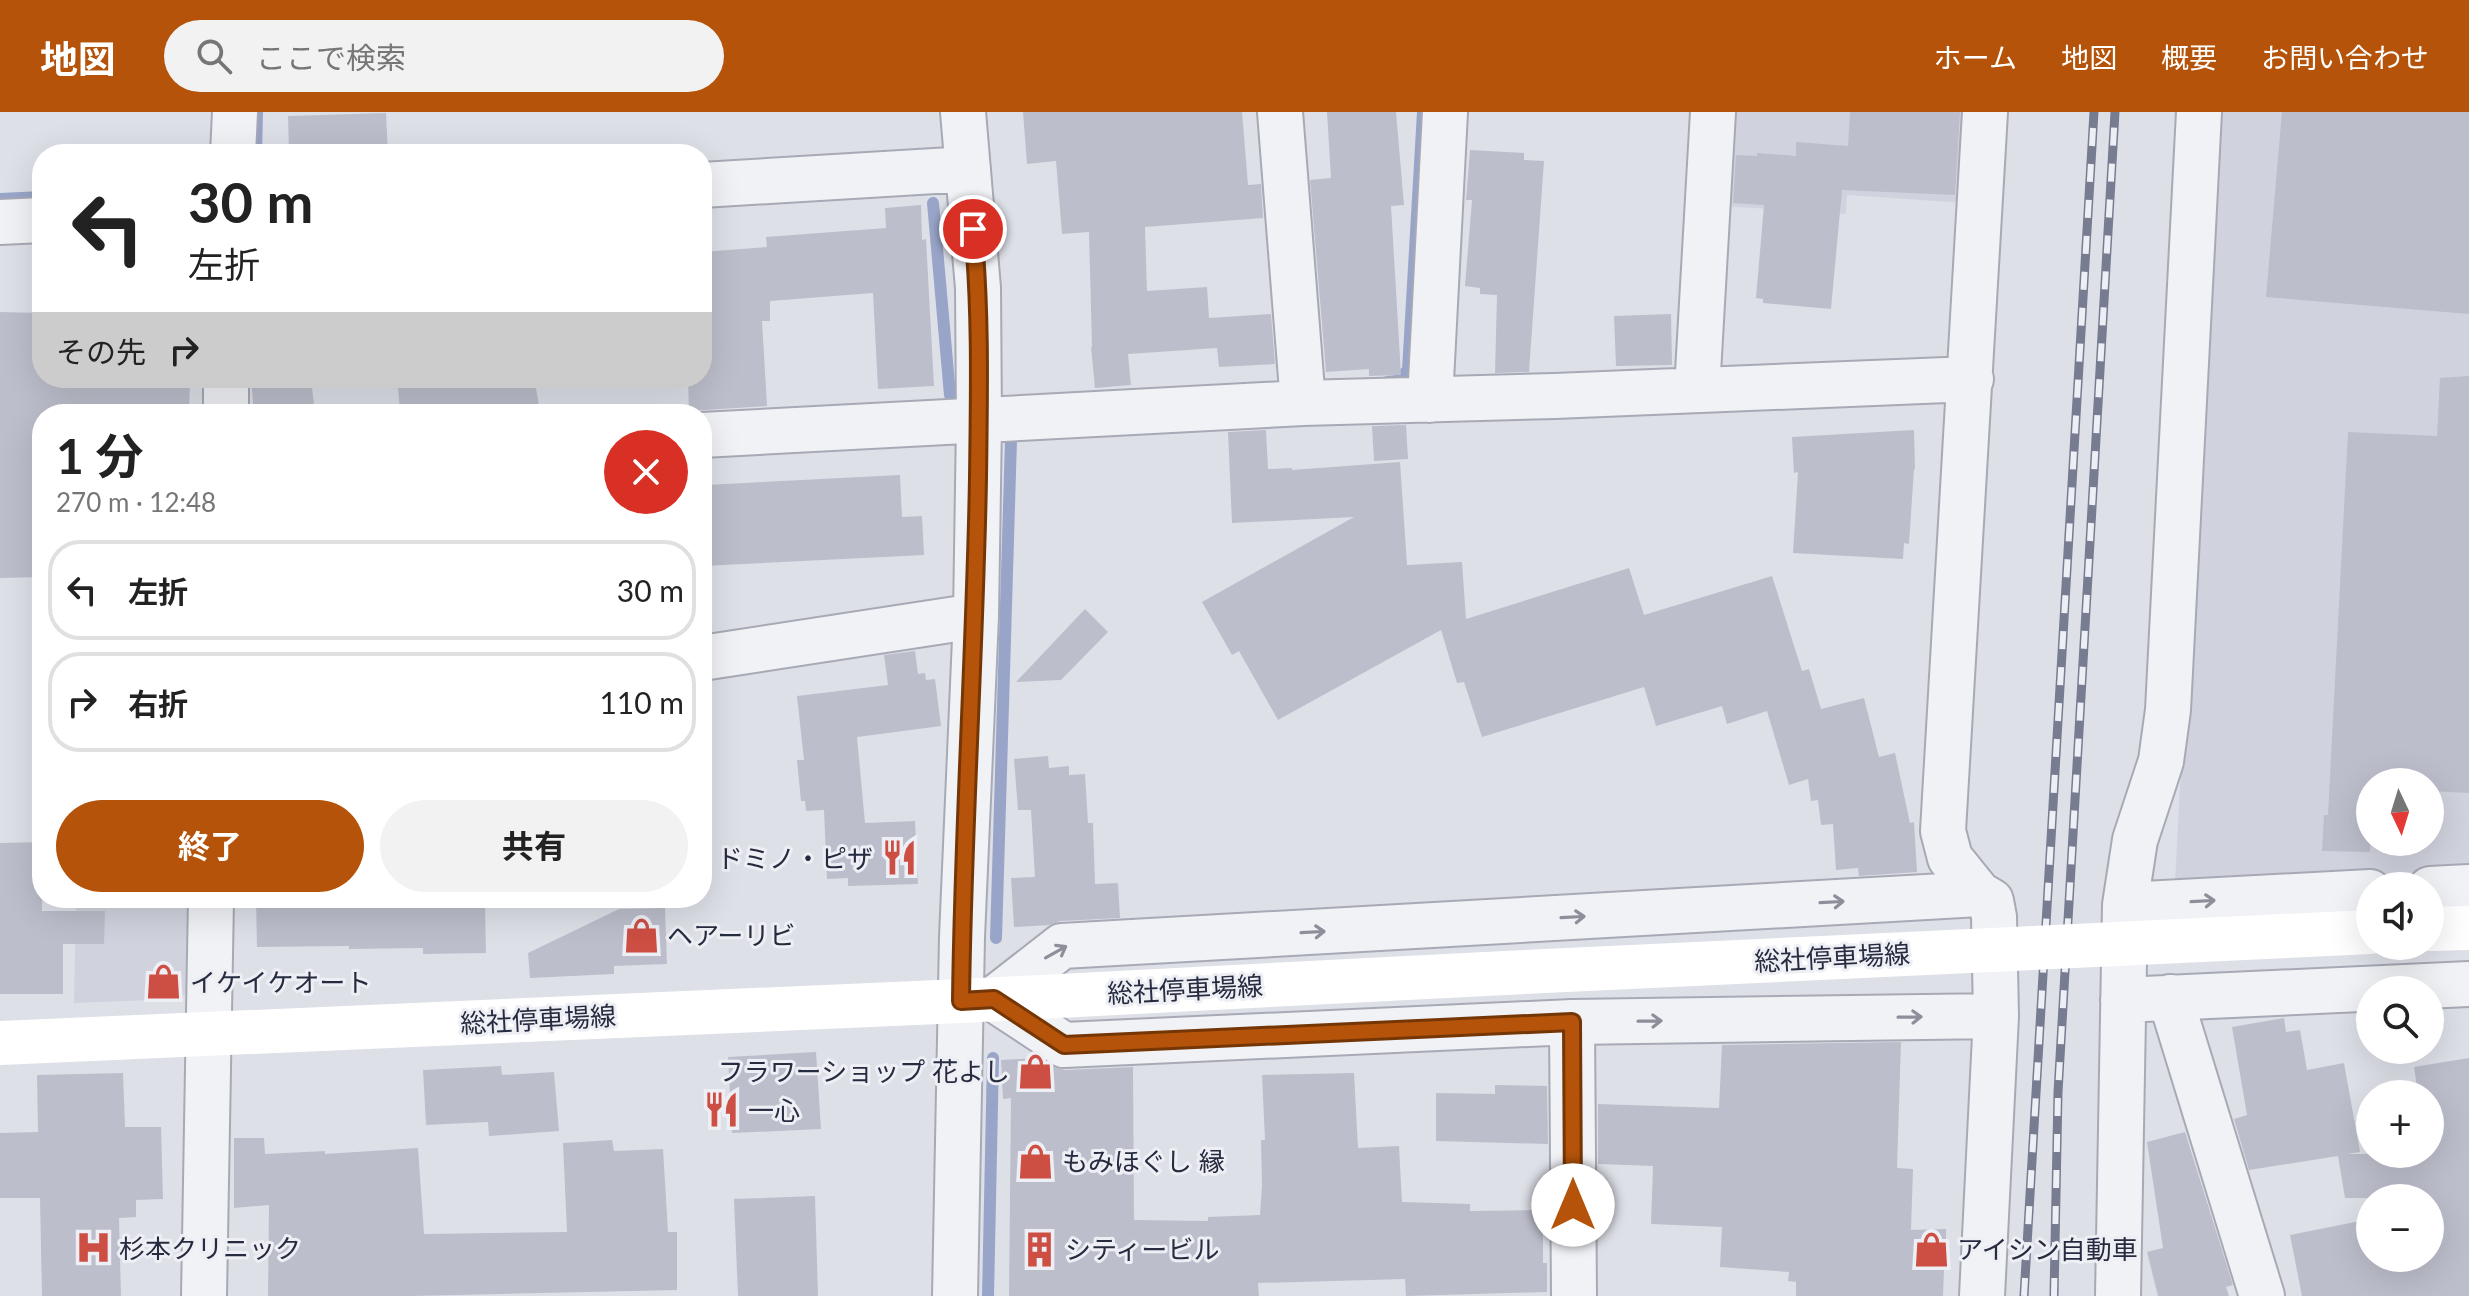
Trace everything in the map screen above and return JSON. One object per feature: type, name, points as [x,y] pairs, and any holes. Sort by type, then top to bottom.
[{"type":"main road","points":[[2444,929],[2469,928]]},
{"type":"main road","name":"総社停車場線","points":[[0,1043],[978,1000],[2356,933]]},
{"type":"street","points":[[233,144],[235,112]]},
{"type":"street","points":[[955,1296],[978,1000],[978,288],[963,112]]},
{"type":"street","points":[[1280,112],[1303,403]]},
{"type":"street","points":[[1430,400],[1445,112]]},
{"type":"street","points":[[1697,390],[1713,112]]},
{"type":"street","points":[[1982,1296],[1996,1016],[1994,917],[1991,901],[1979,894],[1950,858],[1943,831],[1985,112]]},
{"type":"street","points":[[2118,1296],[2125,905],[2135,840],[2161,761],[2168,710],[2199,112]]},
{"type":"street","points":[[712,184],[968,169]]},
{"type":"street","points":[[0,222],[32,220]]},
{"type":"street","points":[[712,435],[1303,403],[1971,379]]},
{"type":"street","points":[[712,656],[976,616]]},
{"type":"street","points":[[2444,888],[2469,887]]},
{"type":"street","points":[[2125,905],[2356,893]]},
{"type":"street","points":[[978,1000],[1062,946],[1979,894]]},
{"type":"street","points":[[204,1296],[211,908]]},
{"type":"street","points":[[2123,1000],[2469,984]]},
{"type":"street","points":[[2170,997],[2262,1296]]},
{"type":"street","points":[[978,1000],[1064,1045],[1572,1022],[1996,1016]]},
{"type":"street","points":[[1572,1022],[1574,1296]]},
{"type":"shaded area","points":[[1729,112],[1971,112],[1965,203],[1847,195],[1846,214],[1723,206]]},
{"type":"shaded area","points":[[2215,112],[2469,112],[2469,870],[2356,872],[2356,875],[2175,883]]},
{"type":"shaded area","points":[[76,908],[196,908],[194,987],[179,999],[74,1003]]},
{"type":"building","points":[[1023,112],[1242,112],[1248,185],[1261,184],[1263,218],[1145,227],[1147,291],[1207,287],[1209,318],[1271,314],[1275,364],[1219,367],[1217,348],[1128,354],[1131,385],[1095,388],[1091,347],[1089,232],[1062,234],[1056,161],[1027,164]]},
{"type":"building","points":[[1327,112],[1396,112],[1404,205],[1391,206],[1401,375],[1369,376],[1369,369],[1326,372],[1310,180],[1331,178]]},
{"type":"building","points":[[1850,112],[1960,112],[1955,195],[1842,190],[1831,309],[1763,303],[1763,299],[1756,298],[1764,205],[1733,203],[1736,155],[1796,156],[1796,142],[1848,146]]},
{"type":"building","points":[[2282,112],[2469,112],[2469,314],[2266,297]]},
{"type":"building","points":[[386,113],[388,144],[289,144],[288,116]]},
{"type":"building","points":[[1470,150],[1524,153],[1524,160],[1544,161],[1529,372],[1495,373],[1497,295],[1480,294],[1480,288],[1465,286],[1472,200],[1466,200]]},
{"type":"building","points":[[921,205],[922,240],[926,239],[934,386],[878,389],[873,293],[770,301],[770,321],[762,321],[767,406],[712,410],[712,404],[689,404],[688,388],[712,388],[712,251],[767,247],[766,237],[886,228],[885,208]]},
{"type":"building","points":[[0,312],[32,313],[32,388],[190,388],[189,404],[32,404],[32,577],[0,578]]},
{"type":"building","points":[[1671,314],[1672,365],[1616,366],[1614,316]]},
{"type":"building","points":[[2469,376],[2469,793],[2444,792],[2444,768],[2356,768],[2356,852],[2322,851],[2324,815],[2328,815],[2348,432],[2437,436],[2440,378]]},
{"type":"building","points":[[252,388],[312,388],[314,404],[253,404]]},
{"type":"building","points":[[398,388],[536,388],[539,404],[399,404]]},
{"type":"building","points":[[1406,425],[1408,459],[1374,461],[1372,426]]},
{"type":"building","points":[[1266,430],[1268,469],[1400,462],[1407,565],[1462,562],[1466,619],[1629,568],[1644,615],[1772,576],[1802,671],[1809,669],[1821,709],[1864,698],[1879,757],[1895,753],[1910,823],[1914,822],[1917,872],[1859,876],[1858,868],[1836,870],[1833,824],[1821,825],[1818,800],[1811,801],[1808,779],[1789,785],[1767,711],[1727,724],[1722,706],[1656,726],[1644,687],[1482,737],[1464,682],[1457,683],[1441,630],[1278,720],[1239,651],[1232,655],[1202,602],[1354,517],[1232,523],[1228,432]]},
{"type":"building","points":[[1914,430],[1915,469],[1909,544],[1904,543],[1903,559],[1793,553],[1798,472],[1794,473],[1792,437]]},
{"type":"building","points":[[900,475],[902,517],[922,516],[924,555],[712,566],[712,485]]},
{"type":"building","points":[[1085,609],[1108,632],[1061,680],[1016,682]]},
{"type":"building","points":[[915,651],[918,674],[925,673],[926,680],[935,679],[941,726],[857,737],[865,823],[915,821],[918,884],[848,886],[848,878],[827,879],[824,810],[806,811],[805,801],[801,801],[797,760],[804,760],[797,696],[888,685],[884,655]]},
{"type":"building","points":[[1048,756],[1049,768],[1069,766],[1069,775],[1085,774],[1088,823],[1093,823],[1095,884],[1118,883],[1120,918],[1014,927],[1011,878],[1035,877],[1031,810],[1018,810],[1014,759]]},
{"type":"building","points":[[32,842],[32,908],[42,908],[42,911],[105,911],[104,944],[63,944],[63,994],[0,994],[0,843]]},
{"type":"building","points":[[256,908],[485,908],[486,953],[423,954],[423,948],[349,949],[349,946],[257,947]]},
{"type":"building","points":[[665,908],[667,964],[614,966],[614,974],[530,978],[528,953],[619,909]]},
{"type":"building","points":[[2284,1018],[2286,1032],[2300,1030],[2307,1070],[2344,1063],[2356,1130],[2356,1153],[2347,1154],[2356,1154],[2356,1168],[2444,1168],[2444,1080],[2416,1080],[2414,1067],[2469,1058],[2469,1296],[2302,1296],[2290,1235],[2356,1222],[2356,1272],[2444,1272],[2444,1184],[2356,1184],[2356,1198],[2345,1198],[2338,1156],[2249,1170],[2234,1119],[2247,1115],[2232,1027]]},
{"type":"building","points":[[1901,1042],[1897,1168],[1913,1169],[1911,1230],[1946,1229],[1943,1296],[1796,1296],[1796,1282],[1788,1281],[1789,1272],[1720,1267],[1722,1227],[1651,1224],[1653,1166],[1598,1164],[1598,1104],[1719,1108],[1722,1045]]},
{"type":"building","points":[[816,1052],[821,1129],[732,1133],[728,1057]]},
{"type":"building","points":[[1038,1058],[1065,1070],[1133,1067],[1134,1220],[1208,1221],[1208,1217],[1260,1215],[1261,1140],[1265,1140],[1262,1075],[1354,1073],[1358,1148],[1399,1146],[1402,1202],[1470,1204],[1470,1211],[1543,1210],[1543,1263],[1547,1263],[1547,1292],[1406,1296],[1405,1279],[1258,1283],[1259,1296],[1009,1296],[1011,1098],[1003,1099],[1001,1060]]},
{"type":"building","points":[[501,1066],[502,1075],[554,1072],[559,1131],[489,1136],[488,1122],[426,1125],[423,1070]]},
{"type":"building","points":[[123,1073],[125,1127],[161,1127],[163,1199],[136,1200],[136,1217],[119,1218],[121,1296],[42,1296],[40,1198],[0,1198],[0,1133],[38,1132],[37,1075]]},
{"type":"building","points":[[1495,1085],[1547,1086],[1548,1144],[1436,1141],[1436,1093],[1495,1094]]},
{"type":"building","points":[[2185,1132],[2233,1285],[2226,1287],[2229,1296],[2158,1296],[2147,1252],[2163,1248],[2147,1142]]},
{"type":"building","points":[[234,1138],[264,1138],[265,1154],[418,1148],[424,1234],[567,1232],[563,1143],[612,1140],[614,1151],[663,1149],[668,1232],[677,1232],[677,1290],[268,1296],[269,1205],[234,1208]]},
{"type":"building","points":[[815,1196],[818,1296],[738,1296],[734,1199]]},
{"type":"waterway","points":[[256,144],[257,112]]},
{"type":"waterway","points":[[1387,382],[1397,381],[1408,370],[1423,112]]},
{"type":"waterway","points":[[0,199],[32,197]]},
{"type":"waterway","points":[[933,203],[950,395]]},
{"type":"waterway","points":[[996,938],[1011,440]]},
{"type":"waterway","points":[[988,1296],[993,1058]]},
{"type":"railway","points":[[2024,1296],[2094,112]]},
{"type":"railway","points":[[2054,1296],[2058,1092],[2115,112]]},
{"type":"place","name":"ドミノ・ピザ","points":[[899,858]]},
{"type":"place","name":"ヘアーリビ","points":[[641,935]]},
{"type":"place","name":"イケイケオート","points":[[164,982]]},
{"type":"place","name":"フラワーショップ 花よし","points":[[1036,1071]]},
{"type":"place","name":"一心","points":[[722,1110]]},
{"type":"place","name":"もみほぐし 縁","points":[[1036,1161]]},
{"type":"place","name":"杉本クリニック","points":[[93,1248]]},
{"type":"place","name":"シティービル","points":[[1039,1249]]},
{"type":"place","name":"アイシン自動車","points":[[1931,1249]]},
{"type":"route","points":[[973,229],[978,288],[979,449],[976,616],[961,1001],[994,999],[1064,1045],[1572,1022],[1573,1205]]}]
